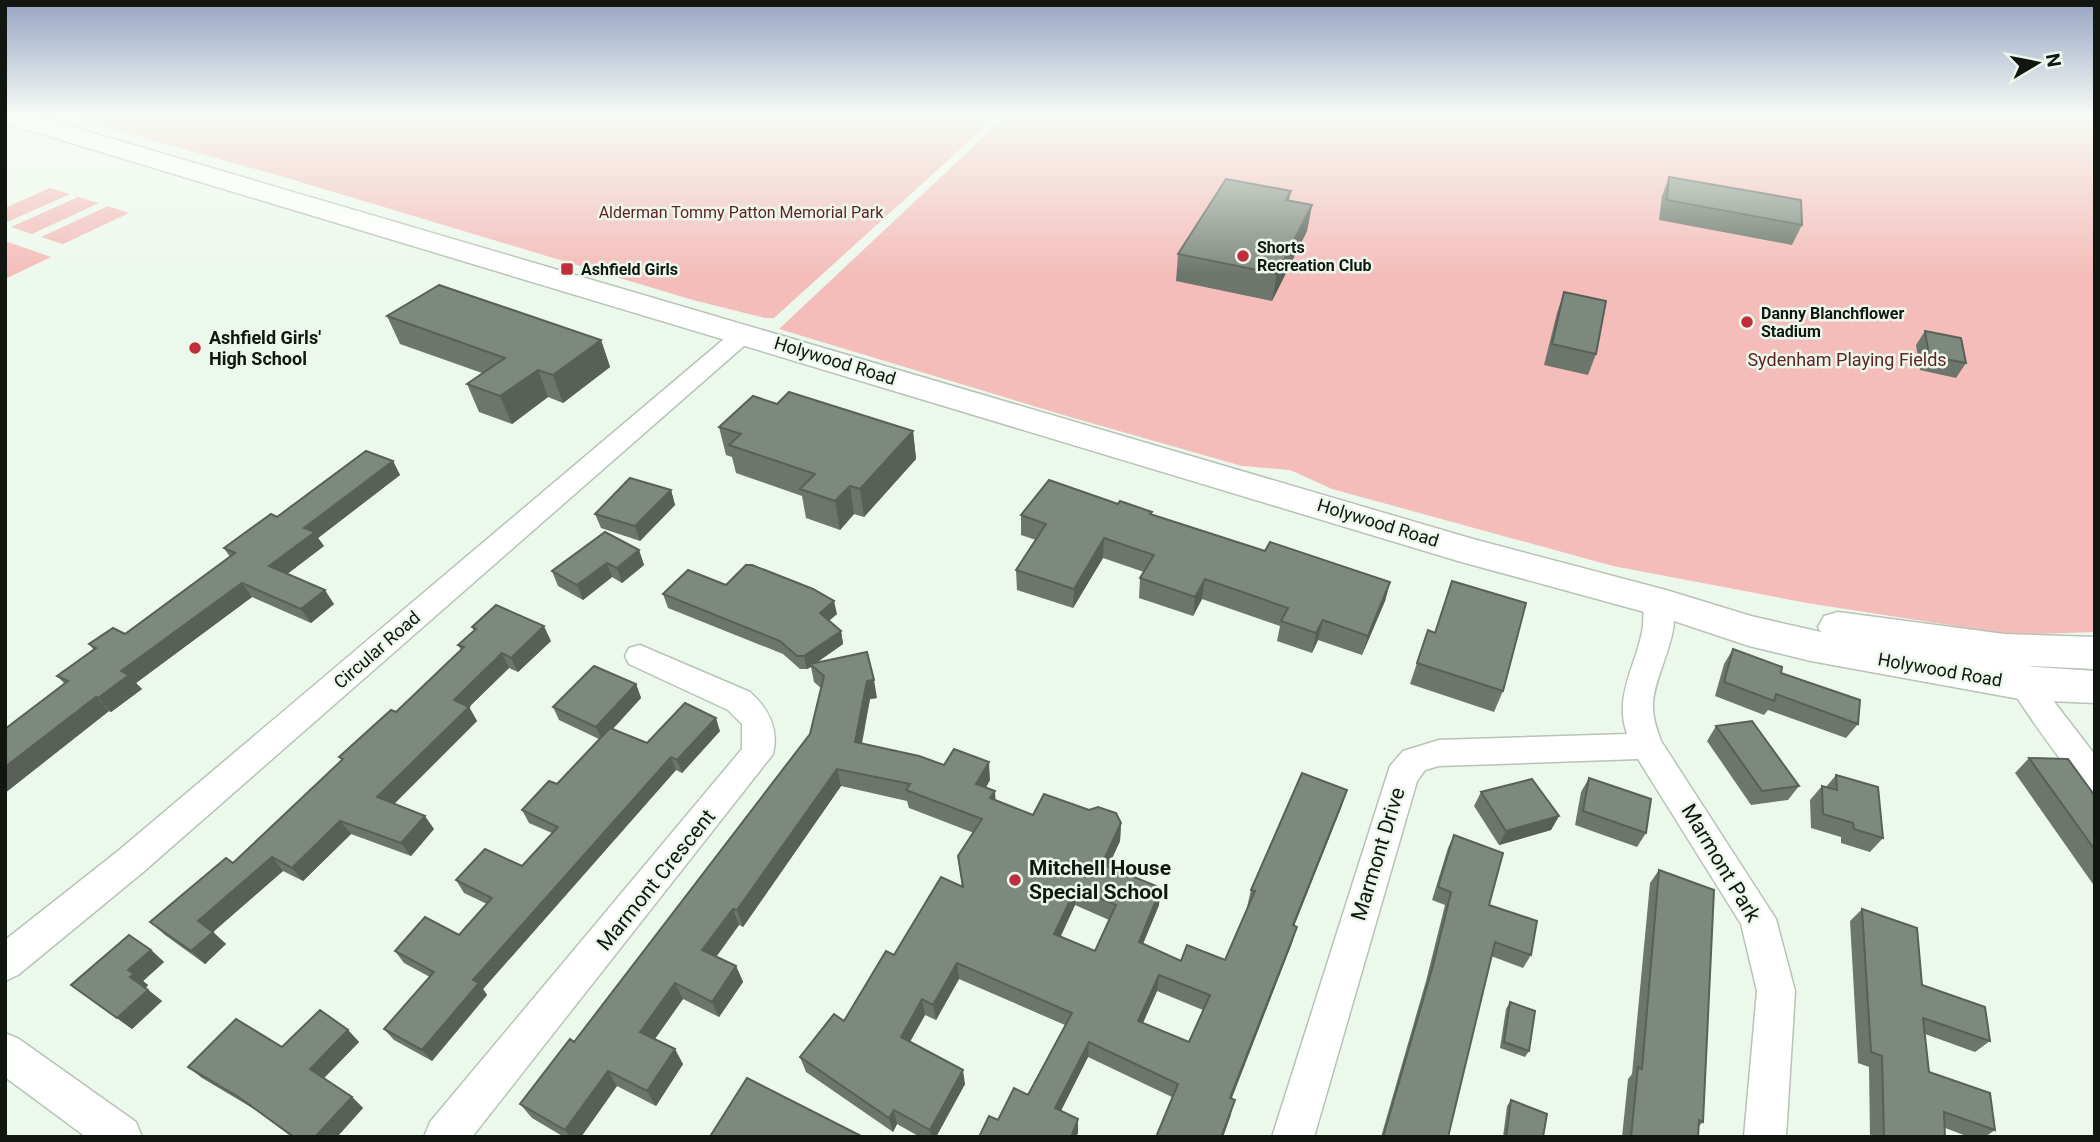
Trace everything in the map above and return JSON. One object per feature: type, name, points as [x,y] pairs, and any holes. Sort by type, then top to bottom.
[{"type":"main road","name":"Holywood Road","points":[[183,167],[745,333],[1471,552],[1662,603],[1749,631],[1811,646],[2025,684],[2095,687]]},
{"type":"main road","name":"Holywood Road","points":[[1662,603],[1742,610],[1860,630],[2004,649],[2095,653]]},
{"type":"street","name":"Circular Road","points":[[5,963],[140,853],[745,333]]},
{"type":"street","name":"Marmont Park","points":[[1662,603],[1659,629],[1640,690],[1638,718],[1647,746],[1758,919],[1776,991],[1765,1137]]},
{"type":"street","points":[[2004,649],[2025,684],[2095,780]]},
{"type":"street","name":"Marmont Crescent","points":[[445,1137],[757,754],[761,732],[750,710],[739,701],[639,656]]},
{"type":"street","name":"Marmont Drive","points":[[1293,1137],[1402,776],[1414,760],[1438,753],[1647,746]]},
{"type":"street","points":[[5,1053],[121,1137]]},
{"type":"green space","name":"Alderman Tommy Patton Memorial Park","points":[[249,167],[940,167],[774,318],[693,300]]},
{"type":"green space","name":"Sydenham Playing Fields","points":[[951,167],[2095,167],[2095,632],[2013,635],[1807,603],[1613,566],[1332,489],[1290,470],[1242,466],[779,329]]},
{"type":"green space","points":[[50,188],[70,194],[5,223],[5,208]]},
{"type":"green space","points":[[78,197],[99,203],[32,234],[11,227]]},
{"type":"green space","points":[[108,206],[129,213],[63,244],[41,237]]},
{"type":"green space","points":[[5,241],[51,257],[5,279]]},
{"type":"building","points":[[1669,177],[1801,200],[1802,225],[1667,200]]},
{"type":"building","name":"Shorts Recreation Club","points":[[1226,179],[1291,191],[1286,200],[1312,205],[1277,274],[1178,254]]},
{"type":"building","points":[[439,285],[601,340],[553,375],[538,370],[500,396],[467,384],[505,358],[387,316]]},
{"type":"building","points":[[1564,292],[1606,301],[1596,354],[1552,344]]},
{"type":"building","points":[[1925,331],[1961,338],[1966,363],[1929,356]]},
{"type":"building","points":[[789,392],[913,431],[860,489],[850,486],[835,501],[800,489],[815,474],[729,445],[741,434],[719,427],[753,396],[777,404]]},
{"type":"building","points":[[366,451],[393,461],[304,528],[315,532],[269,566],[325,590],[301,609],[242,583],[121,671],[129,675],[5,767],[5,729],[68,681],[57,676],[96,648],[89,644],[113,628],[125,634],[235,553],[224,548],[271,514],[277,517]]},
{"type":"building","points":[[630,478],[671,490],[635,526],[595,514]]},
{"type":"building","points":[[1049,480],[1118,504],[1120,501],[1152,512],[1150,514],[1265,551],[1270,542],[1390,582],[1368,636],[1323,620],[1316,633],[1281,621],[1288,608],[1205,579],[1195,597],[1140,578],[1154,555],[1104,538],[1074,589],[1016,570],[1046,524],[1021,515]]},
{"type":"building","points":[[605,532],[639,550],[617,568],[607,563],[577,585],[552,571]]},
{"type":"building","points":[[746,565],[813,589],[834,601],[820,613],[841,631],[804,656],[797,656],[780,641],[663,594],[688,570],[726,585]]},
{"type":"building","points":[[1452,581],[1526,603],[1503,691],[1417,663],[1428,630],[1435,633]]},
{"type":"building","points":[[496,605],[544,626],[511,658],[502,653],[454,700],[469,707],[377,797],[425,816],[401,843],[340,821],[292,868],[272,857],[198,921],[213,932],[191,951],[150,922],[226,858],[233,863],[343,759],[339,757],[391,710],[396,712],[464,647],[458,645],[476,629],[472,627]]},
{"type":"building","points":[[1733,649],[1782,667],[1781,673],[1860,700],[1858,724],[1776,694],[1774,701],[1724,682]]},
{"type":"building","points":[[867,652],[874,680],[867,681],[855,742],[919,756],[944,765],[954,749],[989,762],[976,784],[995,791],[990,798],[1033,815],[1044,794],[1089,810],[1098,807],[1116,813],[1121,823],[1102,864],[1161,888],[1139,942],[1181,961],[1187,945],[1225,960],[1255,891],[1251,890],[1302,773],[1347,790],[1293,925],[1297,927],[1230,1098],[1235,1100],[1221,1137],[1156,1137],[1178,1084],[1089,1042],[1055,1108],[1078,1119],[1071,1137],[979,1137],[989,1116],[998,1120],[1014,1088],[1028,1095],[1072,1013],[957,963],[933,1005],[922,999],[901,1037],[963,1070],[930,1130],[894,1110],[889,1118],[800,1057],[834,1014],[844,1021],[886,951],[894,955],[941,877],[963,887],[958,856],[982,819],[906,790],[910,784],[837,769],[737,910],[733,909],[702,950],[736,966],[712,1002],[675,983],[640,1032],[675,1049],[647,1091],[608,1071],[565,1130],[520,1104],[570,1039],[574,1042],[810,734],[824,676],[810,664]],"holes":[[[1076,888],[1116,905],[1095,951],[1054,934]],[[1159,975],[1210,995],[1189,1042],[1138,1021]]]},
{"type":"building","points":[[594,666],[636,684],[596,727],[553,707]]},
{"type":"building","points":[[685,703],[716,718],[677,760],[671,757],[473,980],[479,983],[422,1050],[384,1029],[434,972],[395,951],[425,917],[459,935],[492,898],[456,880],[485,849],[522,866],[558,827],[522,810],[549,781],[557,784],[610,728],[647,743]]},
{"type":"building","points":[[1752,721],[1799,786],[1762,791],[1716,726]]},
{"type":"building","points":[[2029,758],[2068,759],[2095,796],[2095,850]]},
{"type":"building","points":[[1836,775],[1878,787],[1883,838],[1854,829],[1853,823],[1823,814],[1822,786],[1837,790]]},
{"type":"building","points":[[1589,778],[1651,799],[1646,833],[1583,811]]},
{"type":"building","points":[[1532,779],[1559,816],[1506,831],[1481,792]]},
{"type":"building","points":[[1454,835],[1503,853],[1489,905],[1537,921],[1531,955],[1495,942],[1448,1137],[1383,1137],[1432,969],[1451,892],[1438,887]]},
{"type":"building","points":[[1659,870],[1714,890],[1703,1122],[1699,1120],[1698,1137],[1631,1137],[1638,1067],[1642,1069]]},
{"type":"building","points":[[1862,909],[1917,928],[1922,985],[1985,1007],[1990,1041],[1923,1018],[1929,1072],[1990,1093],[1995,1130],[1944,1112],[1945,1137],[1884,1137],[1882,1056],[1871,1052]]},
{"type":"building","points":[[129,935],[151,950],[128,970],[134,974],[130,977],[148,990],[117,1018],[71,985]]},
{"type":"building","points":[[1510,1002],[1535,1011],[1529,1051],[1504,1042]]},
{"type":"building","points":[[320,1010],[348,1030],[310,1069],[352,1097],[315,1137],[294,1137],[240,1098],[188,1067],[236,1019],[282,1047]]},
{"type":"building","points":[[747,1078],[863,1137],[714,1137],[711,1135]]},
{"type":"building","points":[[1511,1100],[1547,1114],[1543,1137],[1506,1137]]},
{"type":"place","name":"Shorts Recreation Club","points":[[1243,256]]},
{"type":"place","name":"Ashfield Girls","points":[[567,269]]},
{"type":"place","name":"Danny Blanchflower Stadium","points":[[1747,322]]},
{"type":"place","name":"Ashfield Girls' High School","points":[[195,348]]},
{"type":"place","name":"Mitchell House Special School","points":[[1015,880]]}]
